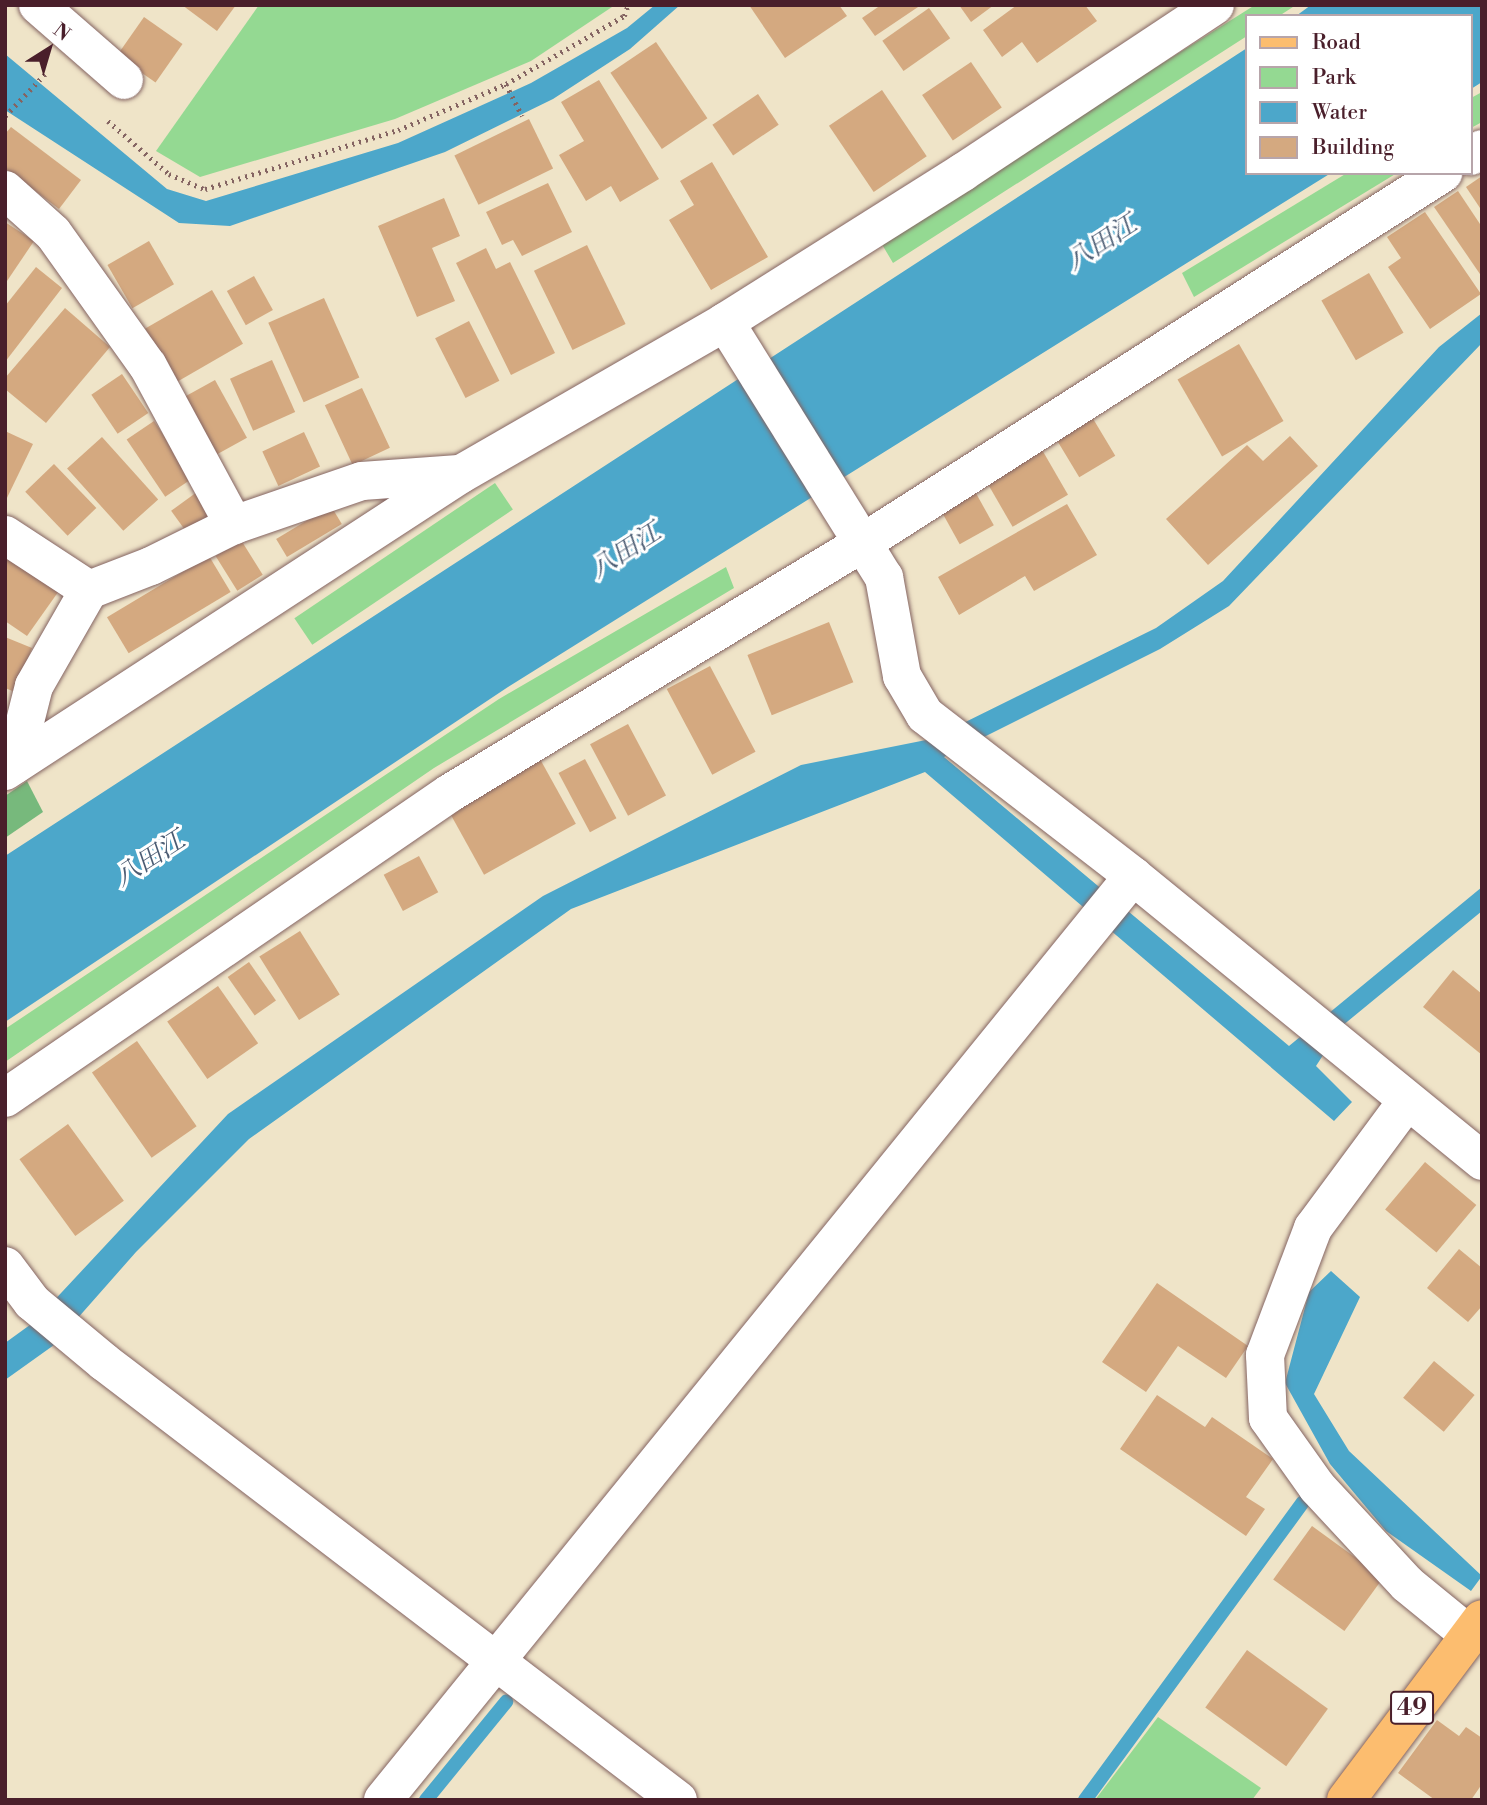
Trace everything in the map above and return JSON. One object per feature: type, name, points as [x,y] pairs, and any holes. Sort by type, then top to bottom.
[{"type":"main road","name":"49","points":[[1346,1800],[1474,1626]]},
{"type":"street","points":[[38,5],[124,80]]},
{"type":"street","points":[[10,768],[461,474],[724,322],[963,172],[1215,5]]},
{"type":"street","points":[[5,1098],[450,793],[864,542],[1440,175]]},
{"type":"street","points":[[5,190],[53,233],[148,366],[234,525]]},
{"type":"street","points":[[724,322],[884,577],[902,676],[925,715],[1133,876],[1296,1012],[1482,1161]]},
{"type":"street","points":[[10,768],[34,686],[89,590],[152,566],[234,525],[362,481],[461,474]]},
{"type":"street","points":[[5,534],[89,590]]},
{"type":"street","points":[[383,1800],[493,1661],[1133,876]]},
{"type":"street","points":[[1407,1101],[1313,1227],[1265,1355],[1268,1418],[1317,1487],[1407,1584],[1474,1626]]},
{"type":"street","points":[[5,1266],[32,1302],[76,1338],[493,1661],[678,1800]]},
{"type":"path","points":[[106,119],[169,174],[205,189],[398,130],[506,84],[624,16],[628,5]]},
{"type":"path","points":[[41,61],[59,78]]},
{"type":"path","points":[[5,116],[50,69]]},
{"type":"path","points":[[506,84],[522,116]]},
{"type":"green space","points":[[259,5],[615,5],[531,61],[395,119],[200,177],[156,151]]},
{"type":"green space","points":[[1255,5],[1296,5],[1282,14],[1246,14],[1246,37],[893,263],[880,241]]},
{"type":"green space","points":[[1482,92],[1482,122],[1473,127],[1473,97]]},
{"type":"green space","points":[[1344,175],[1394,175],[1194,297],[1182,273]]},
{"type":"green space","points":[[495,483],[513,510],[312,645],[294,618]]},
{"type":"green space","points":[[726,567],[734,588],[434,768],[5,1062],[5,1029],[499,699]]},
{"type":"green space","points":[[27,781],[43,812],[5,838],[5,796]]},
{"type":"green space","points":[[1158,1717],[1261,1788],[1252,1800],[1095,1800]]},
{"type":"water","points":[[655,5],[680,5],[630,49],[553,99],[445,152],[230,226],[179,223],[5,110],[5,54],[167,189],[206,201],[398,143],[531,83],[627,28]]},
{"type":"water","points":[[1311,5],[1482,5],[1482,82],[1473,88],[1473,14],[1299,14]]},
{"type":"water","name":"八田江","points":[[1246,49],[1246,175],[1328,175],[508,687],[5,1022],[5,856]]},
{"type":"water","points":[[1482,313],[1482,343],[1229,606],[1160,649],[944,757],[1289,1046],[1482,887],[1482,911],[1342,1026],[1316,1066],[1352,1102],[1334,1121],[925,772],[571,909],[249,1139],[136,1252],[54,1345],[5,1380],[5,1343],[34,1322],[228,1114],[543,896],[801,765],[931,739],[1156,628],[1223,581],[1439,347]]},
{"type":"water","points":[[1331,1271],[1360,1297],[1314,1394],[1349,1451],[1482,1576],[1471,1591],[1386,1531],[1330,1464],[1285,1383],[1309,1292]]},
{"type":"building","points":[[182,5],[236,5],[217,31]]},
{"type":"building","points":[[749,5],[839,5],[847,16],[785,58]]},
{"type":"building","points":[[881,5],[921,5],[875,36],[862,18]]},
{"type":"building","points":[[959,5],[994,5],[971,22]]},
{"type":"building","points":[[1017,5],[1085,5],[1097,21],[1037,63],[1022,42],[1002,57],[983,30]]},
{"type":"building","points":[[929,8],[950,38],[904,71],[882,41]]},
{"type":"building","points":[[144,17],[183,44],[156,82],[117,56]]},
{"type":"building","points":[[656,42],[707,118],[662,149],[610,73]]},
{"type":"building","points":[[971,62],[1002,108],[953,141],[922,95]]},
{"type":"building","points":[[599,80],[659,179],[620,202],[611,186],[586,201],[559,155],[584,141],[561,102]]},
{"type":"building","points":[[882,90],[927,156],[874,192],[829,126]]},
{"type":"building","points":[[758,94],[779,125],[733,155],[712,125]]},
{"type":"building","points":[[529,119],[553,168],[479,205],[454,155]]},
{"type":"building","points":[[11,127],[81,180],[59,209],[5,168],[5,134]]},
{"type":"building","points":[[712,162],[768,257],[711,290],[669,220],[694,205],[680,181]]},
{"type":"building","points":[[1482,176],[1482,211],[1466,187]]},
{"type":"building","points":[[548,183],[572,232],[522,256],[513,240],[502,245],[486,212]]},
{"type":"building","points":[[1458,191],[1482,227],[1482,277],[1434,207]]},
{"type":"building","points":[[444,198],[460,236],[432,248],[455,301],[417,317],[378,226]]},
{"type":"building","points":[[1425,212],[1481,294],[1430,329],[1388,267],[1401,258],[1387,237]]},
{"type":"building","points":[[5,222],[34,241],[5,284]]},
{"type":"building","points":[[149,241],[174,284],[132,308],[107,265]]},
{"type":"building","points":[[587,245],[626,324],[573,350],[534,271]]},
{"type":"building","points":[[486,248],[496,269],[510,262],[555,353],[511,375],[456,263]]},
{"type":"building","points":[[36,267],[62,288],[5,362],[5,306]]},
{"type":"building","points":[[1369,273],[1404,333],[1356,360],[1321,300]]},
{"type":"building","points":[[254,276],[273,310],[246,325],[227,291]]},
{"type":"building","points":[[212,290],[243,344],[176,382],[145,328]]},
{"type":"building","points":[[324,298],[359,377],[304,402],[268,323]]},
{"type":"building","points":[[65,308],[110,347],[46,423],[5,389],[5,378]]},
{"type":"building","points":[[469,321],[499,381],[466,398],[435,338]]},
{"type":"building","points":[[1239,344],[1284,421],[1222,457],[1178,380]]},
{"type":"building","points":[[272,360],[295,412],[253,431],[230,379]]},
{"type":"building","points":[[122,374],[148,413],[118,434],[91,395]]},
{"type":"building","points":[[215,380],[247,438],[209,459],[177,401]]},
{"type":"building","points":[[362,388],[390,448],[353,465],[325,405]]},
{"type":"building","points":[[1089,412],[1115,456],[1079,477],[1053,434]]},
{"type":"building","points":[[154,421],[193,478],[165,497],[127,439]]},
{"type":"building","points":[[5,431],[33,444],[5,502]]},
{"type":"building","points":[[304,432],[320,466],[278,486],[262,451]]},
{"type":"building","points":[[1290,436],[1318,466],[1208,565],[1166,519],[1247,445],[1263,461]]},
{"type":"building","points":[[102,437],[158,499],[123,531],[67,468]]},
{"type":"building","points":[[1041,448],[1068,495],[1013,527],[986,480]]},
{"type":"building","points":[[54,464],[96,508],[68,536],[25,492]]},
{"type":"building","points":[[972,486],[994,525],[960,544],[938,505]]},
{"type":"building","points":[[197,492],[213,514],[187,533],[171,511]]},
{"type":"building","points":[[1067,504],[1097,555],[1034,591],[1025,576],[959,615],[938,577]]},
{"type":"building","points":[[331,506],[342,524],[287,557],[276,539]]},
{"type":"building","points":[[241,540],[263,575],[237,591],[216,556]]},
{"type":"building","points":[[5,550],[61,588],[27,636],[5,621]]},
{"type":"building","points":[[209,556],[231,592],[129,653],[107,617]]},
{"type":"building","points":[[829,622],[853,682],[772,715],[747,655]]},
{"type":"building","points":[[5,637],[32,648],[15,692],[5,688]]},
{"type":"building","points":[[710,666],[756,752],[712,775],[667,689]]},
{"type":"building","points":[[628,724],[666,796],[628,816],[590,744]]},
{"type":"building","points":[[540,759],[576,824],[484,875],[448,810]]},
{"type":"building","points":[[585,759],[616,818],[590,832],[559,773]]},
{"type":"building","points":[[419,856],[438,892],[403,911],[384,875]]},
{"type":"building","points":[[300,931],[340,995],[299,1020],[259,956]]},
{"type":"building","points":[[249,962],[276,1001],[255,1015],[228,977]]},
{"type":"building","points":[[1453,970],[1482,994],[1482,1055],[1423,1007]]},
{"type":"building","points":[[218,986],[258,1043],[207,1079],[167,1022]]},
{"type":"building","points":[[137,1041],[197,1126],[152,1158],[92,1073]]},
{"type":"building","points":[[68,1124],[124,1201],[75,1236],[19,1159]]},
{"type":"building","points":[[1425,1162],[1476,1205],[1436,1253],[1385,1209]]},
{"type":"building","points":[[1459,1249],[1482,1268],[1482,1306],[1468,1322],[1427,1288]]},
{"type":"building","points":[[1157,1283],[1248,1346],[1226,1378],[1178,1346],[1146,1392],[1102,1362]]},
{"type":"building","points":[[1434,1361],[1475,1395],[1444,1432],[1403,1398]]},
{"type":"building","points":[[1157,1395],[1205,1427],[1212,1417],[1273,1459],[1246,1497],[1265,1509],[1246,1536],[1120,1449]]},
{"type":"building","points":[[1312,1526],[1383,1578],[1344,1631],[1273,1579]]},
{"type":"building","points":[[1247,1650],[1328,1709],[1286,1766],[1205,1707]]},
{"type":"building","points":[[1437,1720],[1459,1736],[1466,1727],[1482,1738],[1482,1784],[1471,1800],[1435,1800],[1398,1773]]},
{"type":"waterway","points":[[1085,1800],[1303,1502]]},
{"type":"waterway","points":[[426,1800],[506,1702]]}]
